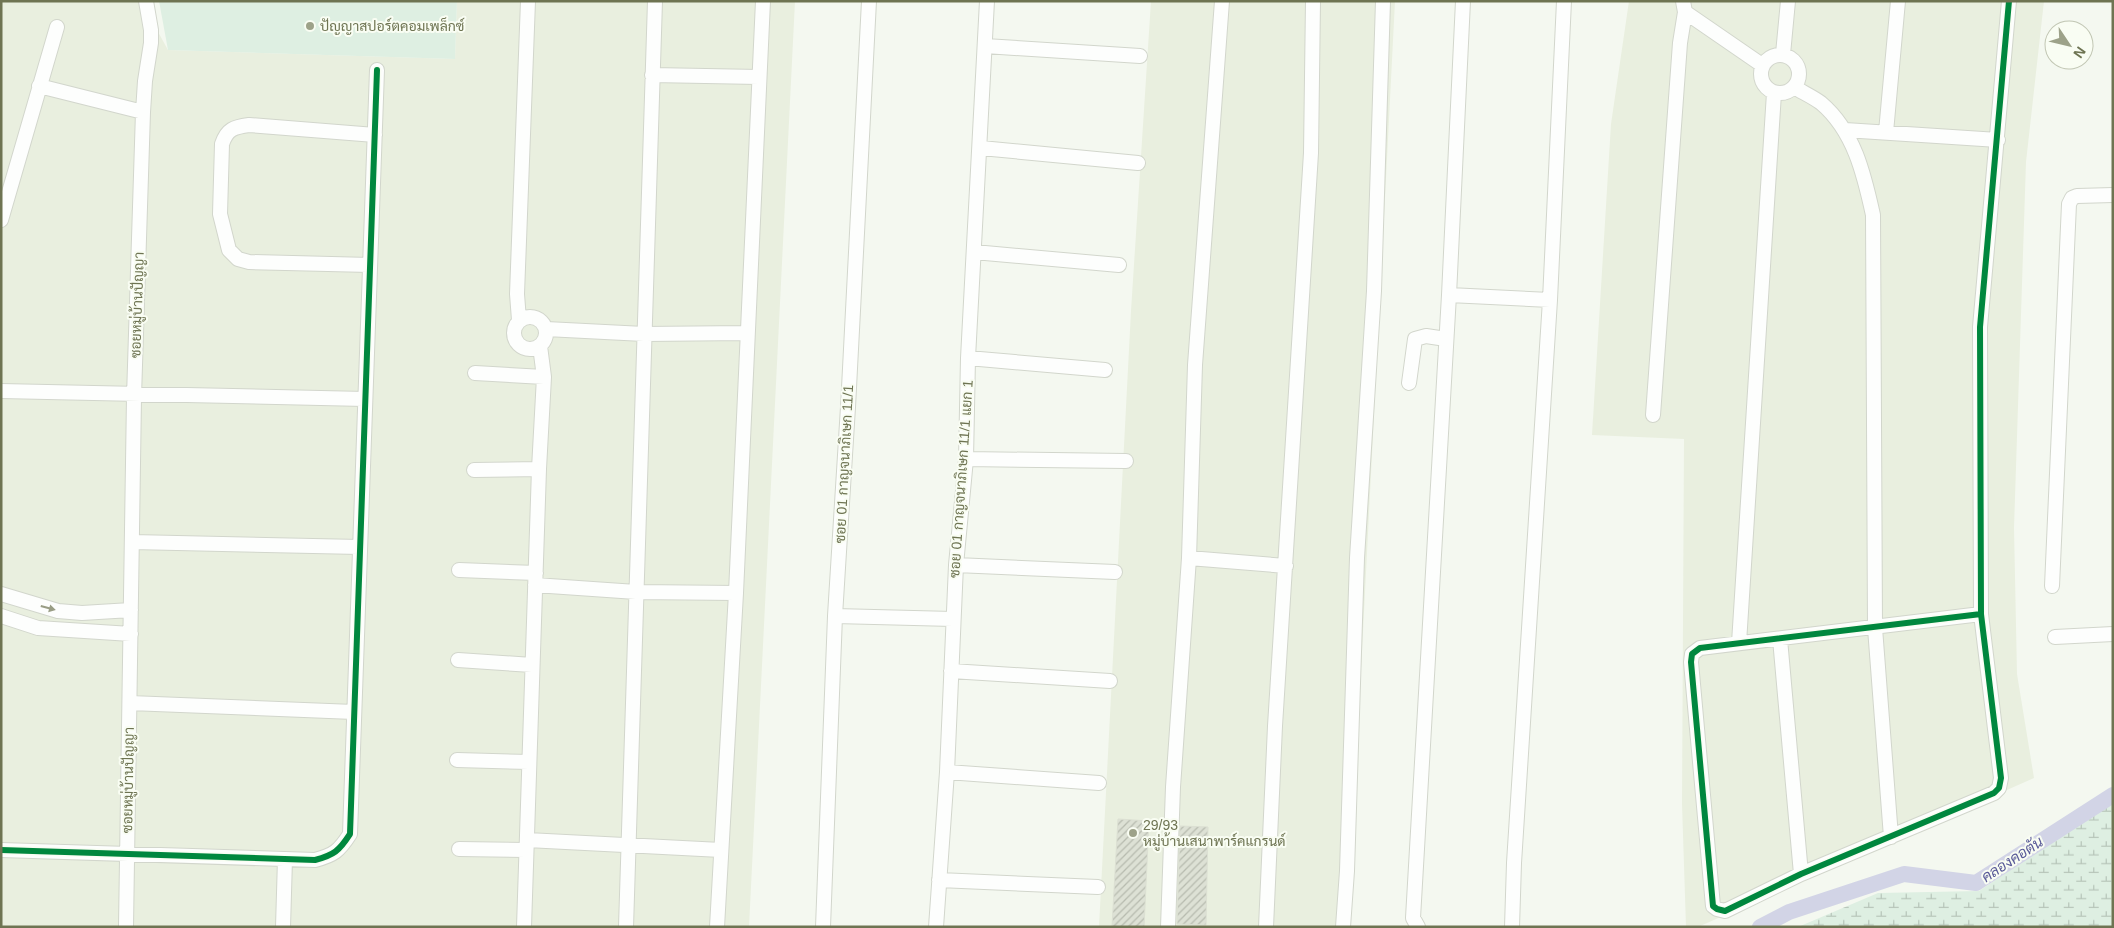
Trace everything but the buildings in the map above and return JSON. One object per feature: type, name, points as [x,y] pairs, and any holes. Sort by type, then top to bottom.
[{"type":"street","name":"ซอยหมู่บ้านปัญญา","points":[[126,927],[132,542],[142,112],[151,43],[151,30],[146,1]]},
{"type":"street","points":[[519,320],[532,316],[543,323],[546,335],[540,346],[534,349],[526,349],[515,341],[513,334],[519,320],[517,294],[528,1]]},
{"type":"street","points":[[626,927],[655,1]]},
{"type":"street","points":[[717,927],[736,592],[746,333],[763,1]]},
{"type":"street","name":"ซอย 01 กาญจนาภิเษก 11/1","points":[[822,927],[835,616],[869,1]]},
{"type":"street","name":"ซอย 01 กาญจนาภิเษก 11/1 แยก 1","points":[[936,927],[947,772],[956,565],[966,459],[968,358],[988,1]]},
{"type":"street","points":[[1168,927],[1173,787],[1189,558],[1195,366],[1222,1]]},
{"type":"street","points":[[1266,927],[1275,726],[1311,153],[1313,1]]},
{"type":"street","points":[[1343,927],[1347,871],[1357,558],[1374,291],[1382,1]]},
{"type":"street","points":[[1418,927],[1412,918],[1449,295],[1463,1]]},
{"type":"street","points":[[1512,927],[1514,863],[1550,300],[1564,1]]},
{"type":"street","points":[[1783,54],[1788,1]]},
{"type":"street","points":[[1886,132],[1898,1]]},
{"type":"street","points":[[1981,614],[1700,648],[1692,654],[1691,662],[1713,906],[1725,911],[1801,874],[1994,793],[1999,788],[2001,778],[1981,614],[1980,327],[2009,1]]},
{"type":"street","points":[[1684,7],[1762,65]]},
{"type":"street","points":[[1653,415],[1684,7]]},
{"type":"street","points":[[1,220],[57,28]]},
{"type":"street","points":[[985,46],[1140,56]]},
{"type":"street","points":[[1783,54],[1793,59],[1798,68],[1799,78],[1794,87],[1784,93],[1774,93],[1764,86],[1760,76],[1762,65],[1768,58],[1783,54]]},
{"type":"street","points":[[1,850],[315,860],[332,855],[343,845],[350,834],[377,70]]},
{"type":"street","points":[[652,75],[759,77]]},
{"type":"street","points":[[39,86],[142,112]]},
{"type":"street","points":[[1794,87],[1820,103],[1845,130],[1863,171],[1873,215],[1875,628],[1891,837]]},
{"type":"street","points":[[1738,643],[1774,93]]},
{"type":"street","points":[[370,265],[248,262],[238,259],[229,250],[220,214],[222,144],[225,134],[234,127],[249,125],[375,135]]},
{"type":"street","points":[[1845,130],[1998,140]]},
{"type":"street","points":[[981,148],[1138,163]]},
{"type":"street","points":[[2052,586],[2069,204],[2072,198],[2077,196],[2113,195]]},
{"type":"street","points":[[974,252],[1119,264]]},
{"type":"street","points":[[1449,295],[1550,300]]},
{"type":"street","points":[[546,329],[644,334],[746,333]]},
{"type":"street","points":[[1409,383],[1415,339],[1426,336],[1446,339]]},
{"type":"street","points":[[524,927],[539,469],[544,377],[540,346]]},
{"type":"street","points":[[968,358],[1105,370]]},
{"type":"street","points":[[476,373],[544,377]]},
{"type":"street","points":[[1,391],[365,399]]},
{"type":"street","points":[[966,459],[1126,461]]},
{"type":"street","points":[[474,470],[539,469]]},
{"type":"street","points":[[132,542],[360,547]]},
{"type":"street","points":[[1189,558],[1286,566]]},
{"type":"street","points":[[956,565],[1115,572]]},
{"type":"street","points":[[460,570],[636,592],[736,592]]},
{"type":"street","points":[[1,594],[58,611],[131,610]]},
{"type":"street","points":[[1,616],[38,628],[131,634]]},
{"type":"street","points":[[835,616],[953,619]]},
{"type":"street","points":[[2055,637],[2113,634]]},
{"type":"street","points":[[1780,639],[1801,874]]},
{"type":"street","points":[[458,660],[532,665]]},
{"type":"street","points":[[951,671],[1110,681]]},
{"type":"street","points":[[130,703],[354,712]]},
{"type":"street","points":[[457,760],[529,762]]},
{"type":"street","points":[[947,772],[1099,783]]},
{"type":"street","points":[[459,849],[526,845],[628,844],[721,850]]},
{"type":"street","points":[[283,927],[285,859]]},
{"type":"street","points":[[939,880],[1098,886]]},
{"type":"shaded area","points":[[1,1],[141,1],[168,50],[455,59],[457,1],[795,1],[749,927],[1,927]]},
{"type":"shaded area","points":[[1151,1],[1395,1],[1348,927],[1099,927],[1131,311]]},
{"type":"shaded area","points":[[1629,1],[2044,1],[2026,162],[2014,528],[2017,674],[2034,778],[1698,927],[1686,927],[1682,804],[1684,439],[1592,435],[1611,124]]},
{"type":"green space","name":"ปัญญาสปอร์ตคอมเพล็กซ์","points":[[159,1],[457,1],[455,59],[168,50]]},
{"type":"green space","points":[[2113,801],[2113,927],[1798,927],[1878,893],[1979,891]]},
{"type":"waterway","name":"คลองคอตัน","points":[[1760,927],[1789,912],[1904,874],[1976,883],[2113,795]]},
{"type":"cycle path","points":[[1981,614],[1700,648],[1692,654],[1691,662],[1713,906],[1725,911],[1801,874],[1994,793],[1999,788],[2001,778],[1981,614],[1980,327],[2009,1]]},
{"type":"cycle path","points":[[1,850],[315,860],[336,851],[343,845],[350,834],[377,70]]},
{"type":"place","name":"ปัญญาสปอร์ตคอมเพล็กซ์","points":[[310,26]]},
{"type":"place","name":"29/93 หมู่บ้านเสนาพาร์คแกรนด์","points":[[1133,833]]}]
